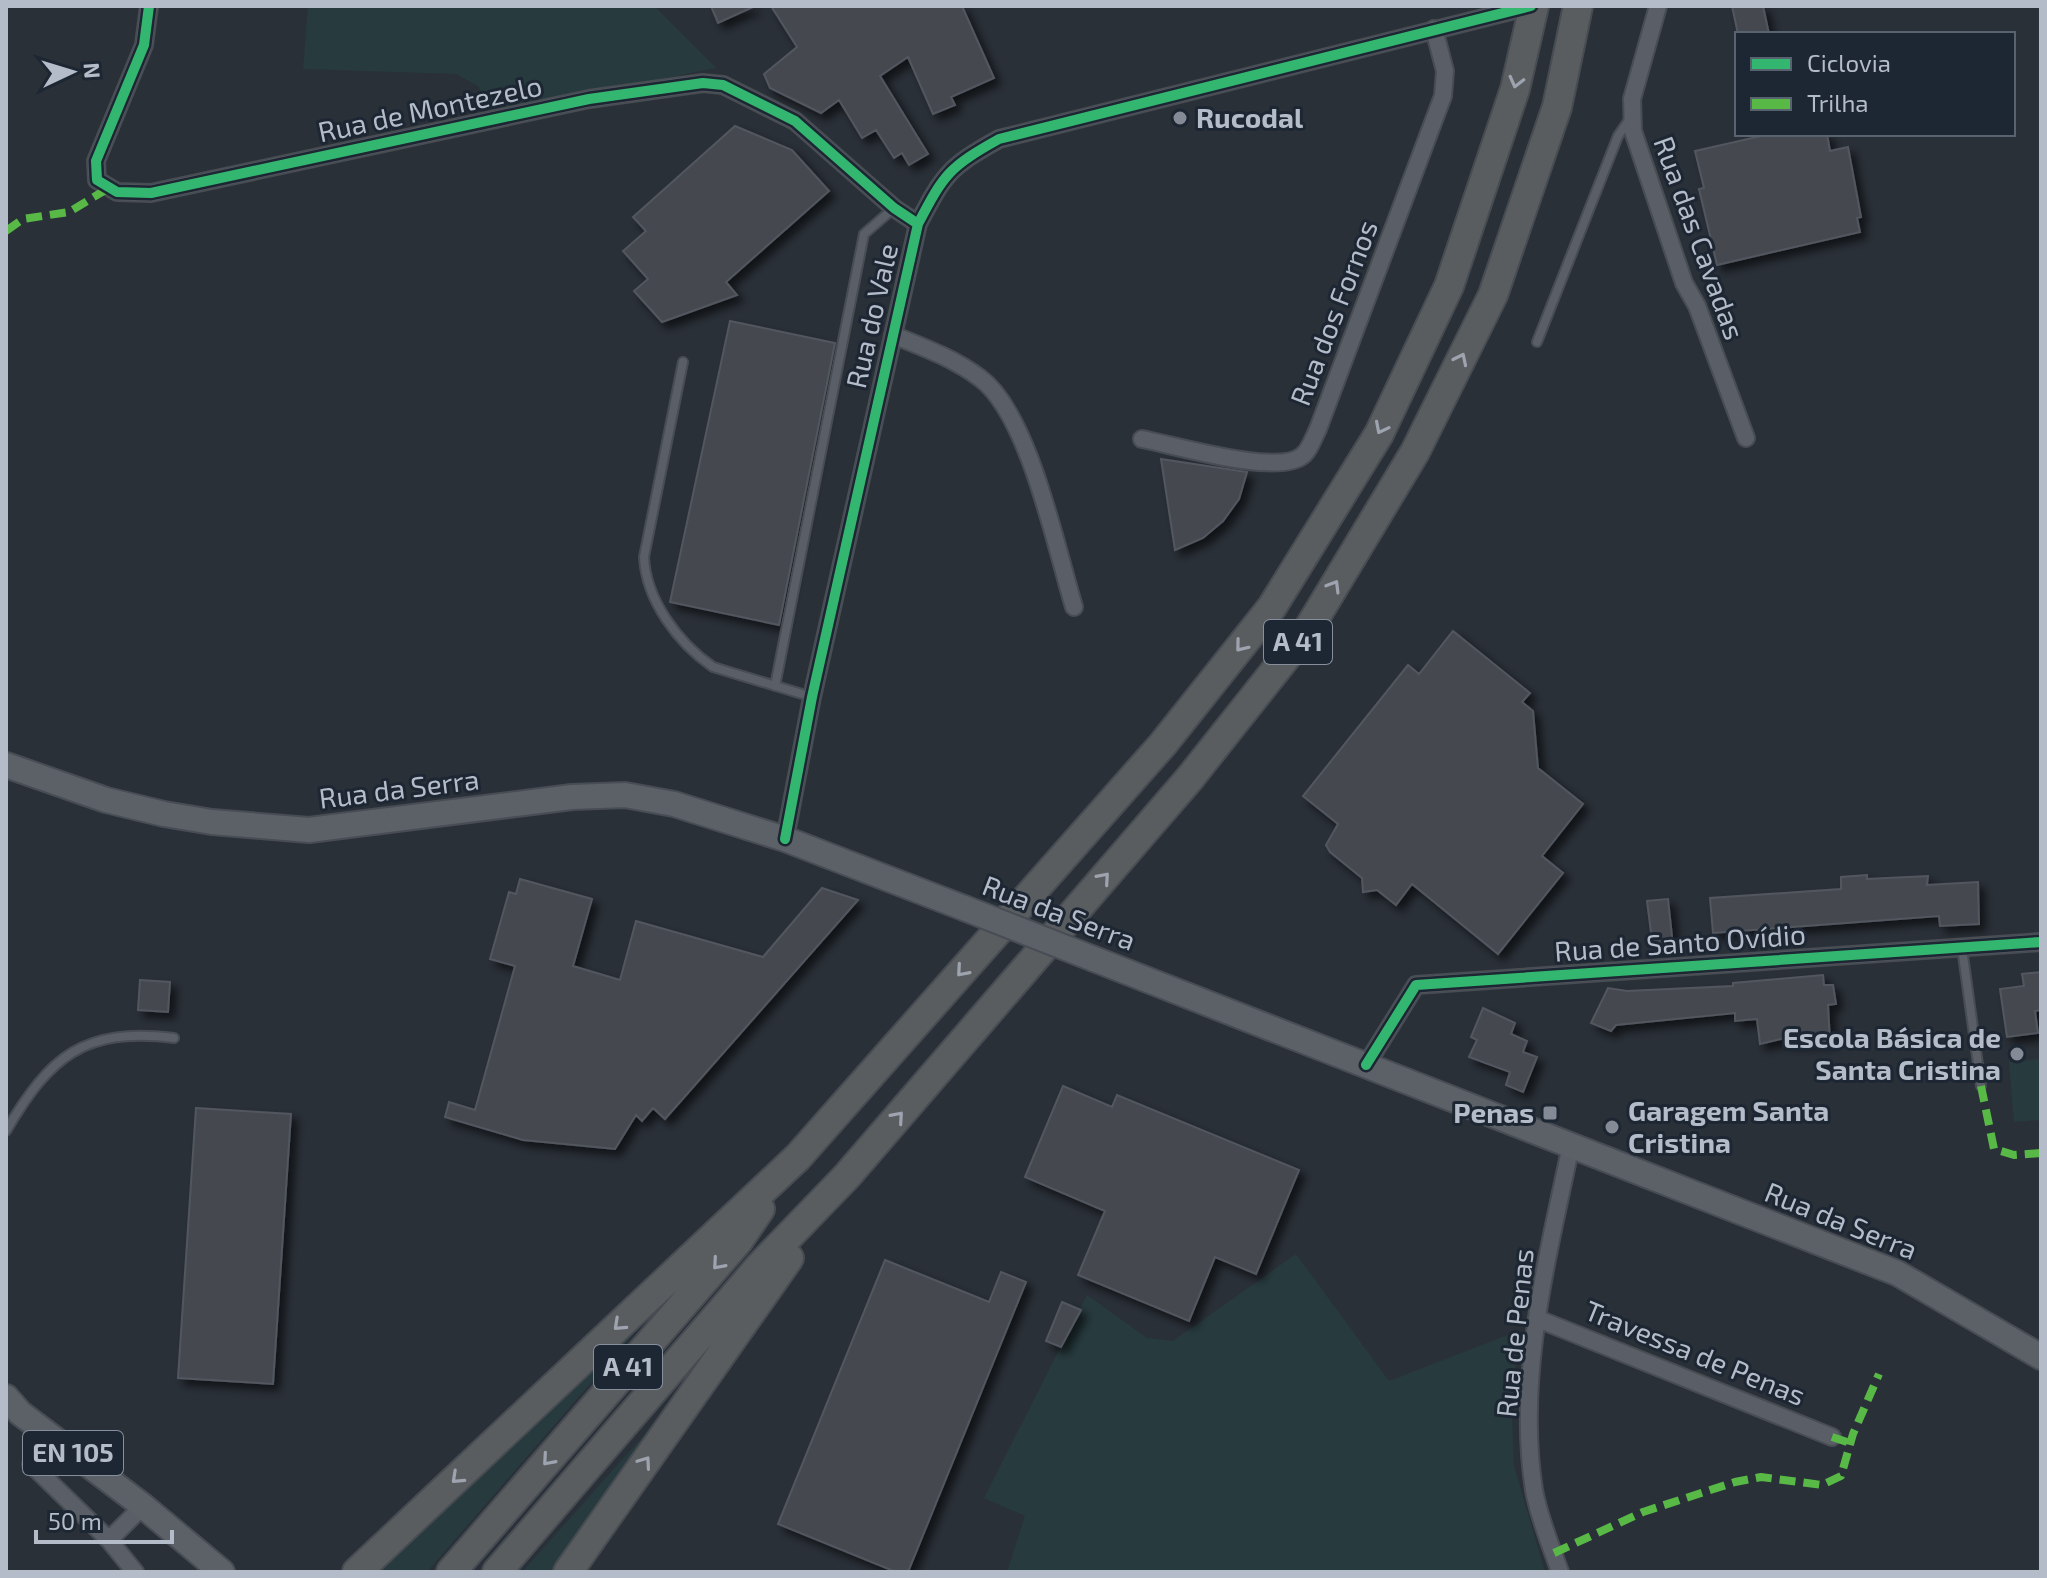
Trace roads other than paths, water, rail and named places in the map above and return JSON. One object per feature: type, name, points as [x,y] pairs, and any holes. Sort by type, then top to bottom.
[{"type":"highway","name":"A 41","points":[[451,1572],[739,1240],[798,1157],[1163,744],[1272,607],[1379,434],[1449,286],[1515,89],[1533,6]]},
{"type":"highway","name":"A 41","points":[[497,1572],[760,1266],[847,1176],[1190,778],[1309,628],[1415,452],[1493,295],[1557,107],[1578,6]]},
{"type":"highway","points":[[357,1572],[798,1157]]},
{"type":"highway","points":[[568,1572],[847,1176]]},
{"type":"main road","name":"Rua da Serra","points":[[6,765],[106,800],[212,822],[309,830],[572,797],[625,795],[674,804],[785,839],[1897,1273],[2041,1357]]},
{"type":"main road","name":"EN 105","points":[[6,1397],[20,1413],[143,1506],[222,1572]]},
{"type":"main road","name":"EN 105","points":[[191,1549],[206,1572]]},
{"type":"street","name":"Rua de Montezelo","points":[[149,6],[144,45],[94,172],[102,186],[117,192],[151,193],[589,99],[703,83],[723,85],[795,121],[894,208],[918,224]]},
{"type":"street","name":"Rua do Vale","points":[[785,839],[812,697],[918,224],[942,178],[967,157],[999,139],[1533,6]]},
{"type":"street","name":"Rua das Cavadas","points":[[1658,6],[1632,99],[1633,131],[1648,182],[1746,438]]},
{"type":"street","name":"Rua dos Fornos","points":[[1142,439],[1255,461],[1287,463],[1304,455],[1324,414],[1443,96],[1445,71],[1434,29]]},
{"type":"street","points":[[893,335],[938,353],[983,380],[1009,415],[1024,441],[1074,607]]},
{"type":"street","name":"Rua de Santo Ovídio","points":[[1366,1065],[1416,985],[2041,942]]},
{"type":"street","name":"Rua de Penas","points":[[1560,1572],[1535,1493],[1530,1447],[1531,1384],[1538,1319],[1571,1145]]},
{"type":"street","name":"Travessa de Penas","points":[[1538,1319],[1832,1437]]},
{"type":"street","points":[[31,1464],[109,1540],[135,1572]]},
{"type":"street","points":[[109,1540],[143,1506]]},
{"type":"lane","points":[[1537,342],[1618,136],[1632,117]]},
{"type":"lane","points":[[775,686],[864,234],[894,208]]},
{"type":"lane","points":[[683,362],[644,557],[649,589],[660,610],[702,659],[713,667],[812,697]]},
{"type":"lane","points":[[1961,947],[1981,1086]]},
{"type":"lane","points":[[6,1131],[46,1074],[78,1046],[114,1035],[174,1038]]},
{"type":"place","name":"Rucodal","points":[[1180,118]]},
{"type":"place","name":"Escola Básica de Santa Cristina","points":[[2017,1054]]},
{"type":"place","name":"Penas","points":[[1550,1113]]},
{"type":"place","name":"Garagem Santa Cristina","points":[[1612,1127]]}]
